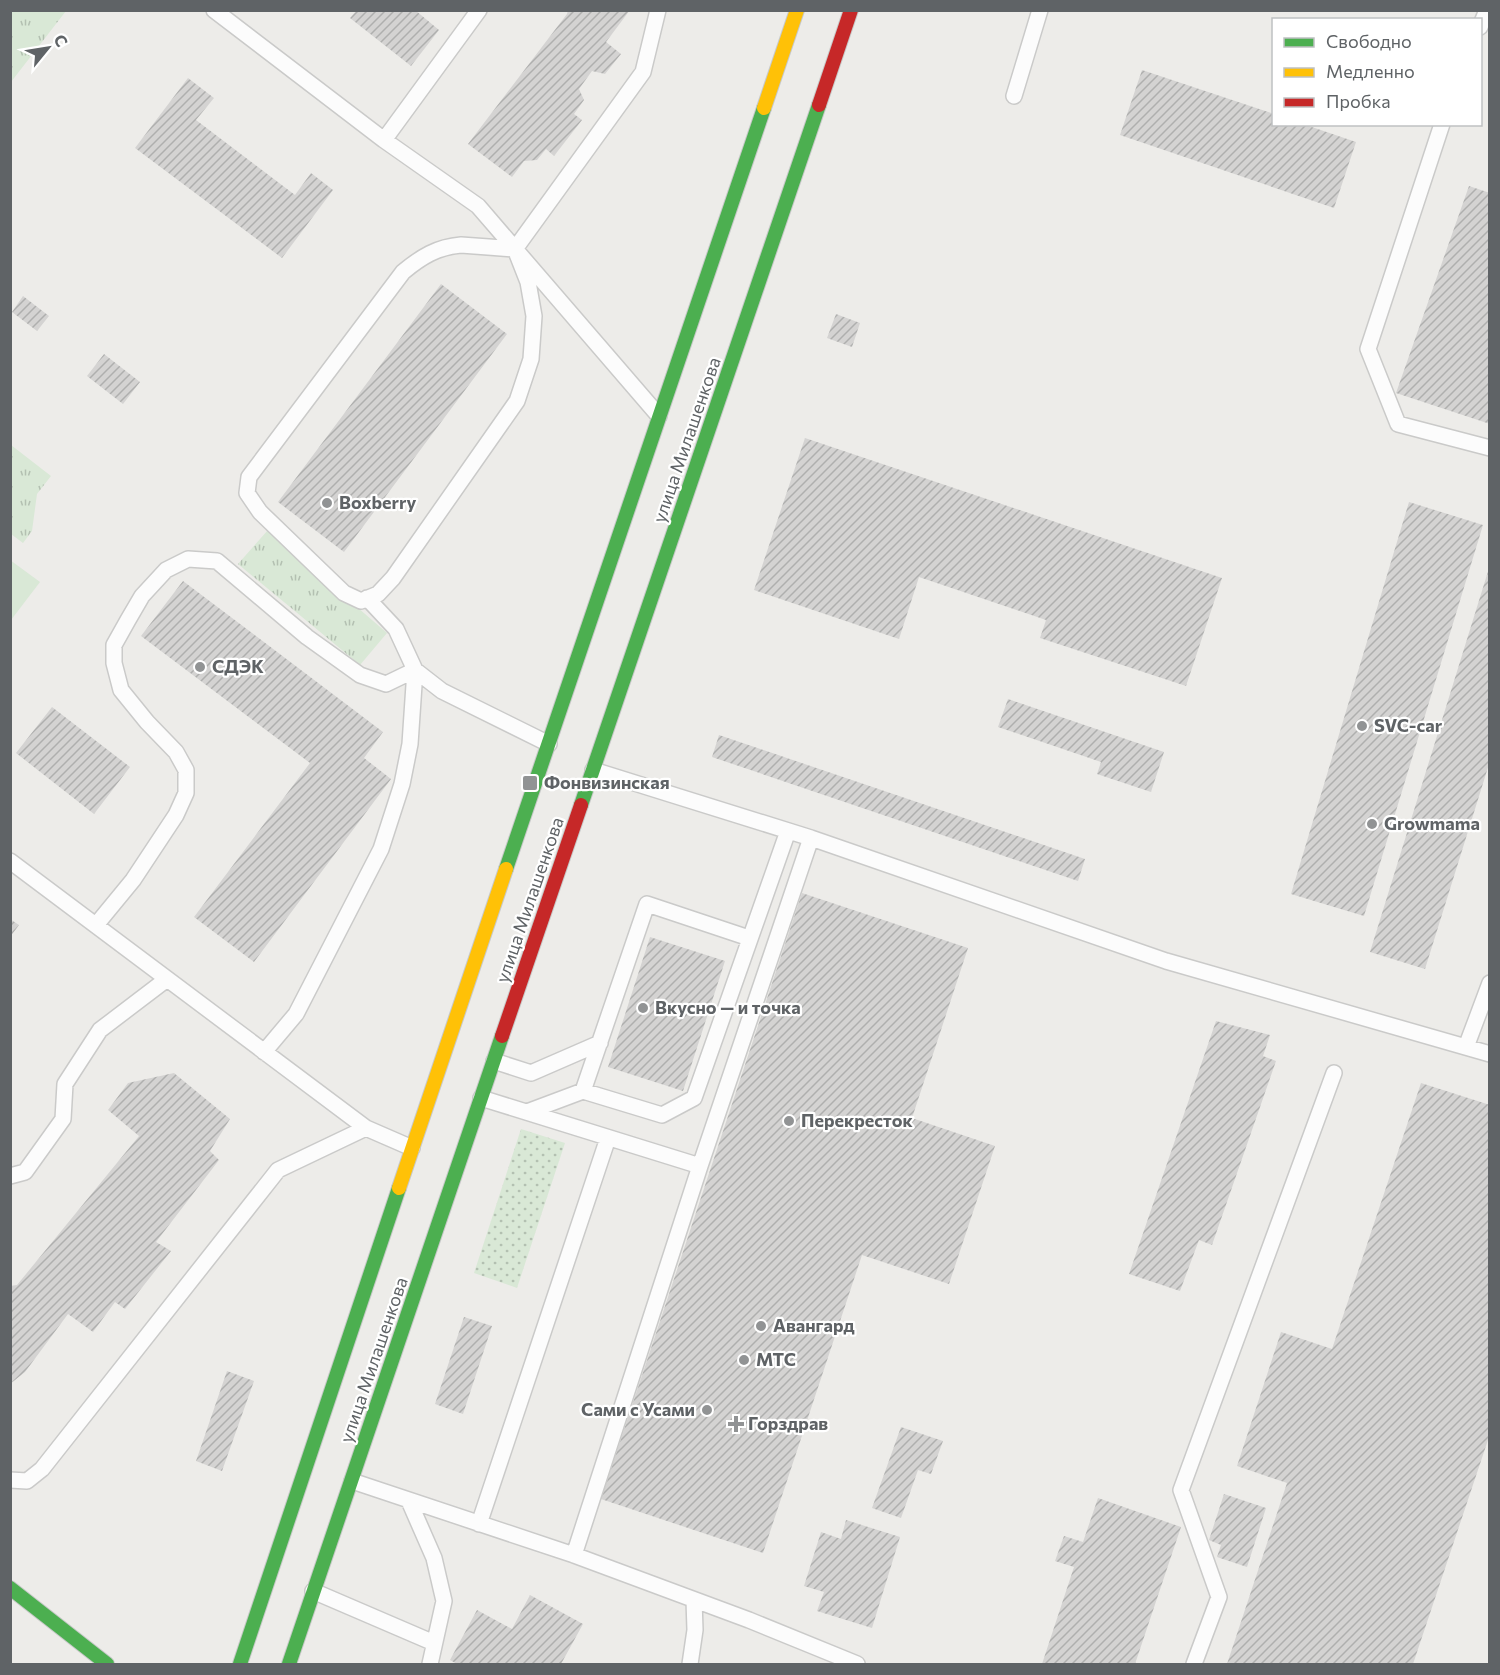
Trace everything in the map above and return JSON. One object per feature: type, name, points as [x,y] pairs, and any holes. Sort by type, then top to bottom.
[{"type":"main road","name":"улица Милашенкова","points":[[240,1665],[412,1148],[797,10]]},
{"type":"main road","name":"улица Милашенкова","points":[[290,1665],[313,1591],[851,10]]},
{"type":"main road","points":[[10,1588],[107,1665]]},
{"type":"lane","points":[[214,10],[384,140],[478,206],[659,416]]},
{"type":"lane","points":[[384,140],[480,10]]},
{"type":"lane","points":[[515,249],[643,72],[658,10]]},
{"type":"lane","points":[[1014,96],[1040,10]]},
{"type":"lane","points":[[1441,126],[1368,349],[1398,423],[1490,448]]},
{"type":"lane","points":[[450,246],[515,249],[528,282],[534,316],[531,359],[518,401],[393,578],[378,594],[361,601],[344,593],[260,512],[247,493],[249,477],[403,272],[425,254],[450,246]]},
{"type":"lane","points":[[96,925],[134,880],[176,814],[186,793],[186,770],[176,752],[121,690],[114,663],[114,645],[142,596],[166,570],[188,560],[217,561],[307,637],[360,675],[386,684],[415,670]]},
{"type":"lane","points":[[367,598],[396,629],[415,670],[442,691],[549,744]]},
{"type":"lane","points":[[264,1052],[296,1014],[381,849],[402,784],[410,744],[415,670]]},
{"type":"lane","points":[[593,770],[811,838],[1166,961],[1490,1054]]},
{"type":"lane","points":[[527,1112],[583,1091],[662,1115],[694,1098],[788,831]]},
{"type":"lane","points":[[574,1556],[700,1166],[811,838]]},
{"type":"lane","points":[[11,862],[366,1128],[412,1148]]},
{"type":"lane","points":[[583,1091],[647,904],[749,938]]},
{"type":"lane","points":[[10,1176],[25,1172],[63,1119],[65,1084],[100,1030],[167,979]]},
{"type":"lane","points":[[1466,1047],[1490,983]]},
{"type":"lane","points":[[494,1061],[531,1073],[600,1043]]},
{"type":"lane","points":[[1194,1665],[1219,1597],[1181,1490],[1334,1073]]},
{"type":"lane","points":[[481,1098],[700,1166]]},
{"type":"lane","points":[[10,1480],[27,1481],[42,1469],[278,1170],[366,1128]]},
{"type":"lane","points":[[478,1524],[608,1138]]},
{"type":"lane","points":[[352,1481],[694,1599],[857,1665]]},
{"type":"lane","points":[[409,1502],[434,1558],[444,1601],[430,1665]]},
{"type":"lane","points":[[313,1591],[434,1643]]},
{"type":"lane","points":[[690,1665],[695,1630],[694,1599]]},
{"type":"green space","points":[[10,11],[66,11],[11,82]]},
{"type":"green space","points":[[11,445],[51,476],[37,494],[32,531],[23,543],[11,534]]},
{"type":"green space","points":[[268,530],[387,633],[360,665],[238,564]]},
{"type":"green space","points":[[10,560],[40,582],[11,620],[10,620]]},
{"type":"green space","points":[[521,1129],[565,1143],[517,1288],[474,1273]]},
{"type":"building","points":[[357,10],[415,10],[439,30],[411,66],[350,18]]},
{"type":"building","points":[[568,10],[630,10],[606,42],[621,54],[605,74],[592,71],[579,89],[584,100],[574,114],[582,120],[554,156],[546,149],[537,160],[524,161],[512,177],[468,144]]},
{"type":"building","points":[[1142,70],[1272,113],[1272,126],[1309,126],[1356,142],[1334,208],[1120,135]]},
{"type":"building","points":[[188,78],[214,98],[196,120],[295,195],[311,173],[333,190],[282,258],[135,148]]},
{"type":"building","points":[[1469,186],[1490,193],[1490,424],[1396,393]]},
{"type":"building","points":[[441,284],[507,334],[344,552],[278,502]]},
{"type":"building","points":[[23,296],[49,316],[37,331],[12,312]]},
{"type":"building","points":[[836,314],[860,323],[852,347],[827,338]]},
{"type":"building","points":[[104,354],[140,382],[123,404],[87,376]]},
{"type":"building","points":[[805,438],[1222,578],[1186,686],[1040,638],[1046,620],[919,577],[899,639],[754,590]]},
{"type":"building","points":[[1409,502],[1483,525],[1364,916],[1291,894]]},
{"type":"building","points":[[1490,565],[1490,761],[1425,969],[1370,952]]},
{"type":"building","points":[[183,581],[383,732],[364,758],[391,779],[254,962],[194,917],[310,763],[141,636]]},
{"type":"building","points":[[1008,699],[1164,752],[1151,792],[1097,774],[1101,762],[998,727]]},
{"type":"building","points":[[52,707],[130,767],[94,814],[16,753]]},
{"type":"building","points":[[719,735],[1085,859],[1078,881],[712,757]]},
{"type":"building","points":[[802,893],[968,948],[912,1118],[995,1146],[949,1284],[862,1255],[763,1553],[601,1499]]},
{"type":"building","points":[[10,919],[19,925],[10,937]]},
{"type":"building","points":[[650,937],[725,961],[683,1091],[608,1067]]},
{"type":"building","points":[[1216,1021],[1270,1035],[1263,1056],[1276,1061],[1212,1245],[1199,1240],[1180,1291],[1129,1274]]},
{"type":"building","points":[[174,1073],[230,1119],[210,1151],[219,1160],[156,1242],[171,1251],[125,1309],[115,1302],[93,1332],[68,1314],[25,1372],[10,1384],[10,1286],[17,1285],[139,1136],[108,1110],[128,1083]]},
{"type":"building","points":[[1421,1083],[1490,1105],[1490,1434],[1413,1664],[1227,1664],[1287,1483],[1237,1466],[1281,1332],[1332,1349]]},
{"type":"building","points":[[464,1317],[492,1326],[463,1414],[435,1404]]},
{"type":"building","points":[[227,1371],[254,1381],[222,1471],[196,1461]]},
{"type":"building","points":[[901,1427],[943,1441],[931,1474],[918,1470],[901,1518],[872,1508]]},
{"type":"building","points":[[1224,1494],[1266,1508],[1247,1567],[1217,1557],[1221,1545],[1209,1540]]},
{"type":"building","points":[[1098,1498],[1181,1527],[1135,1664],[1042,1664],[1074,1567],[1055,1561],[1064,1536],[1083,1542]]},
{"type":"building","points":[[846,1520],[900,1537],[872,1628],[817,1611],[824,1592],[804,1586],[821,1532],[841,1539]]},
{"type":"building","points":[[530,1595],[583,1624],[561,1664],[457,1664],[450,1660],[477,1610],[512,1629]]},
{"type":"traffic: fast","points":[[581,805],[819,105]]},
{"type":"traffic: fast","points":[[506,869],[764,108]]},
{"type":"traffic: fast","points":[[289,1664],[502,1036]]},
{"type":"traffic: fast","points":[[240,1664],[399,1188]]},
{"type":"traffic: fast","points":[[10,1588],[107,1664]]},
{"type":"traffic: slow","points":[[764,108],[797,10]]},
{"type":"traffic: slow","points":[[399,1188],[506,869]]},
{"type":"traffic: jam","points":[[819,105],[851,10]]},
{"type":"traffic: jam","points":[[502,1036],[581,805]]},
{"type":"place","name":"Boxberry","points":[[327,503]]},
{"type":"place","name":"СДЭК","points":[[200,667]]},
{"type":"place","name":"SVC-car","points":[[1362,726]]},
{"type":"place","name":"Фонвизинская","points":[[530,783]]},
{"type":"place","name":"Growmama","points":[[1372,824]]},
{"type":"place","name":"Вкусно — и точка","points":[[643,1008]]},
{"type":"place","name":"Перекресток","points":[[789,1121]]},
{"type":"place","name":"Авангард","points":[[761,1326]]},
{"type":"place","name":"МТС","points":[[744,1360]]},
{"type":"place","name":"Сами с Усами","points":[[707,1410]]},
{"type":"place","name":"Горздрав","points":[[736,1424]]}]
